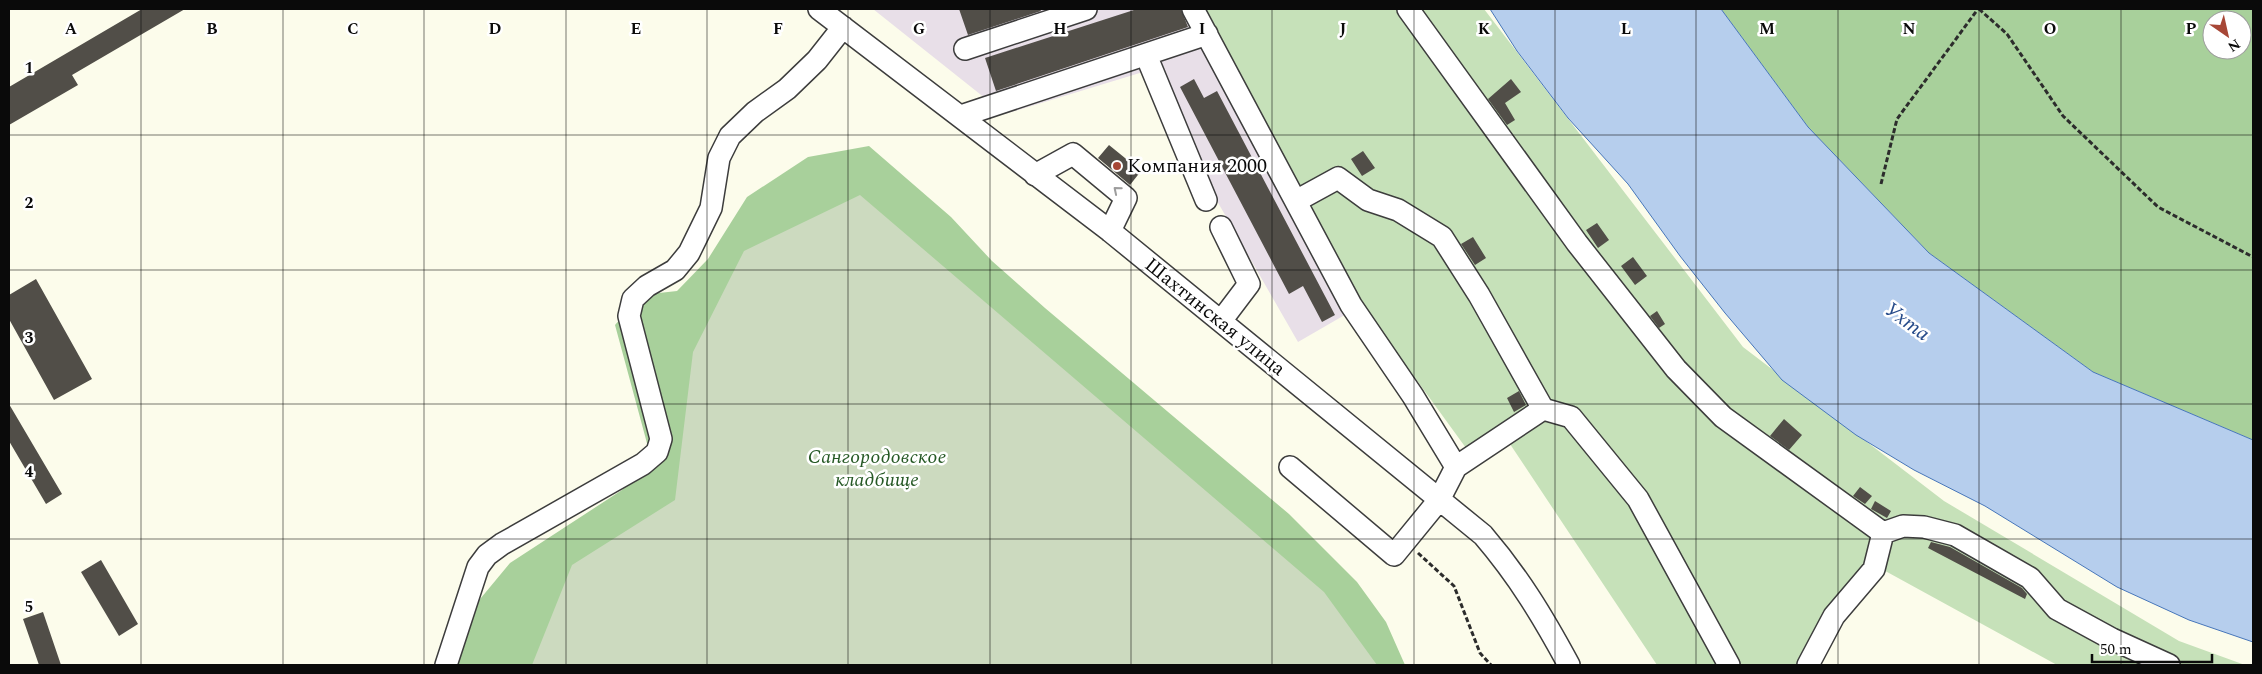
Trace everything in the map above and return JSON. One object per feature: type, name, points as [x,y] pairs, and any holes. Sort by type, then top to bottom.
[{"type":"street","name":"Шахтинская улица","points":[[819,9],[1110,231],[1483,535],[1510,567],[1545,621],[1569,665]]},
{"type":"street","points":[[965,49],[1086,9]]},
{"type":"street","points":[[1194,9],[1351,305],[1413,396],[1456,467]]},
{"type":"street","points":[[1408,9],[1577,243],[1676,370],[1723,417],[1883,533]]},
{"type":"street","points":[[446,665],[478,567],[487,555],[502,544],[643,464],[657,452],[661,439],[629,316],[633,299],[647,286],[675,270],[689,253],[711,208],[719,158],[730,136],[754,112],[788,89],[817,60],[843,27]]},
{"type":"street","points":[[961,116],[1207,34]]},
{"type":"street","points":[[1146,55],[1206,200]]},
{"type":"street","points":[[1035,175],[1074,154],[1126,198],[1110,231]]},
{"type":"street","points":[[1296,201],[1338,178],[1368,200],[1398,210],[1442,237],[1479,295],[1543,409],[1571,417],[1638,499],[1729,665]]},
{"type":"street","points":[[1221,321],[1249,284],[1222,227]]},
{"type":"street","points":[[1290,467],[1394,555],[1440,500],[1456,467],[1543,409]]},
{"type":"street","points":[[1883,533],[1903,526],[1924,527],[1955,535],[2030,578],[2058,609],[2112,639],[2169,665]]},
{"type":"street","points":[[1808,665],[1834,616],[1874,569],[1883,533]]},
{"type":"path","points":[[1882,184],[1897,119],[1978,9],[2007,34],[2063,116],[2158,207],[2253,257]]},
{"type":"path","points":[[1406,541],[1454,586],[1480,653],[1491,665]]},
{"type":"shaded area","points":[[873,9],[1201,9],[1362,305],[1298,342],[1143,72],[1005,114]]},
{"type":"green space","points":[[1201,9],[1484,9],[1743,347],[1944,501],[2179,641],[2245,665],[2057,665],[1878,567],[1806,665],[1657,665],[1506,438],[1474,459],[1362,305]]},
{"type":"green space","points":[[1721,9],[2253,9],[2253,440],[2093,372],[1929,253],[1808,127]]},
{"type":"green space","name":"Сангородовское кладбище","points":[[869,146],[951,217],[992,261],[1045,308],[1289,514],[1357,582],[1386,622],[1405,665],[452,665],[461,622],[510,563],[622,490],[651,458],[615,325],[641,295],[677,291],[708,259],[747,197],[808,157]]},
{"type":"green space","name":"Сангородовское кладбище","points":[[860,195],[1324,592],[1377,665],[532,665],[572,565],[675,500],[693,352],[744,251]]},
{"type":"water","name":"Ухта","points":[[1490,9],[1721,9],[1808,127],[1929,253],[2093,372],[2253,440],[2253,642],[2189,620],[2117,587],[1985,506],[1914,470],[1856,435],[1782,380],[1680,256],[1628,184],[1568,118],[1517,51]]},
{"type":"building","points":[[142,9],[185,9],[72,75],[78,85],[9,125],[9,87]]},
{"type":"building","points":[[959,9],[1040,9],[1041,11],[968,35]]},
{"type":"building","points":[[1137,9],[1181,9],[1188,27],[996,91],[985,58]]},
{"type":"building","points":[[1194,79],[1204,98],[1217,91],[1335,315],[1322,322],[1303,286],[1289,294],[1180,87]]},
{"type":"building","points":[[1511,79],[1521,92],[1505,103],[1515,120],[1507,125],[1488,99]]},
{"type":"building","points":[[1109,145],[1141,171],[1130,185],[1098,158]]},
{"type":"building","points":[[1363,151],[1375,168],[1362,176],[1351,159]]},
{"type":"building","points":[[1597,223],[1609,240],[1598,248],[1586,230]]},
{"type":"building","points":[[1473,237],[1486,258],[1475,265],[1461,244]]},
{"type":"building","points":[[1633,257],[1647,276],[1635,285],[1621,266]]},
{"type":"building","points":[[36,279],[92,379],[54,400],[9,319],[9,295]]},
{"type":"building","points":[[1657,311],[1665,324],[1659,328],[1650,316]]},
{"type":"building","points":[[1519,391],[1526,405],[1514,412],[1507,398]]},
{"type":"building","points":[[9,404],[62,494],[46,504],[9,441]]},
{"type":"building","points":[[1784,419],[1802,435],[1789,450],[1770,436]]},
{"type":"building","points":[[1860,487],[1872,496],[1865,504],[1853,496]]},
{"type":"building","points":[[1875,501],[1891,511],[1887,518],[1871,509]]},
{"type":"building","points":[[1931,542],[1950,547],[2022,588],[2027,594],[2025,599],[1928,548]]},
{"type":"building","points":[[101,560],[138,624],[119,636],[81,572]]},
{"type":"building","points":[[43,612],[61,665],[39,665],[23,619]]},
{"type":"place","name":"Компания 2000","points":[[1117,166]]}]
